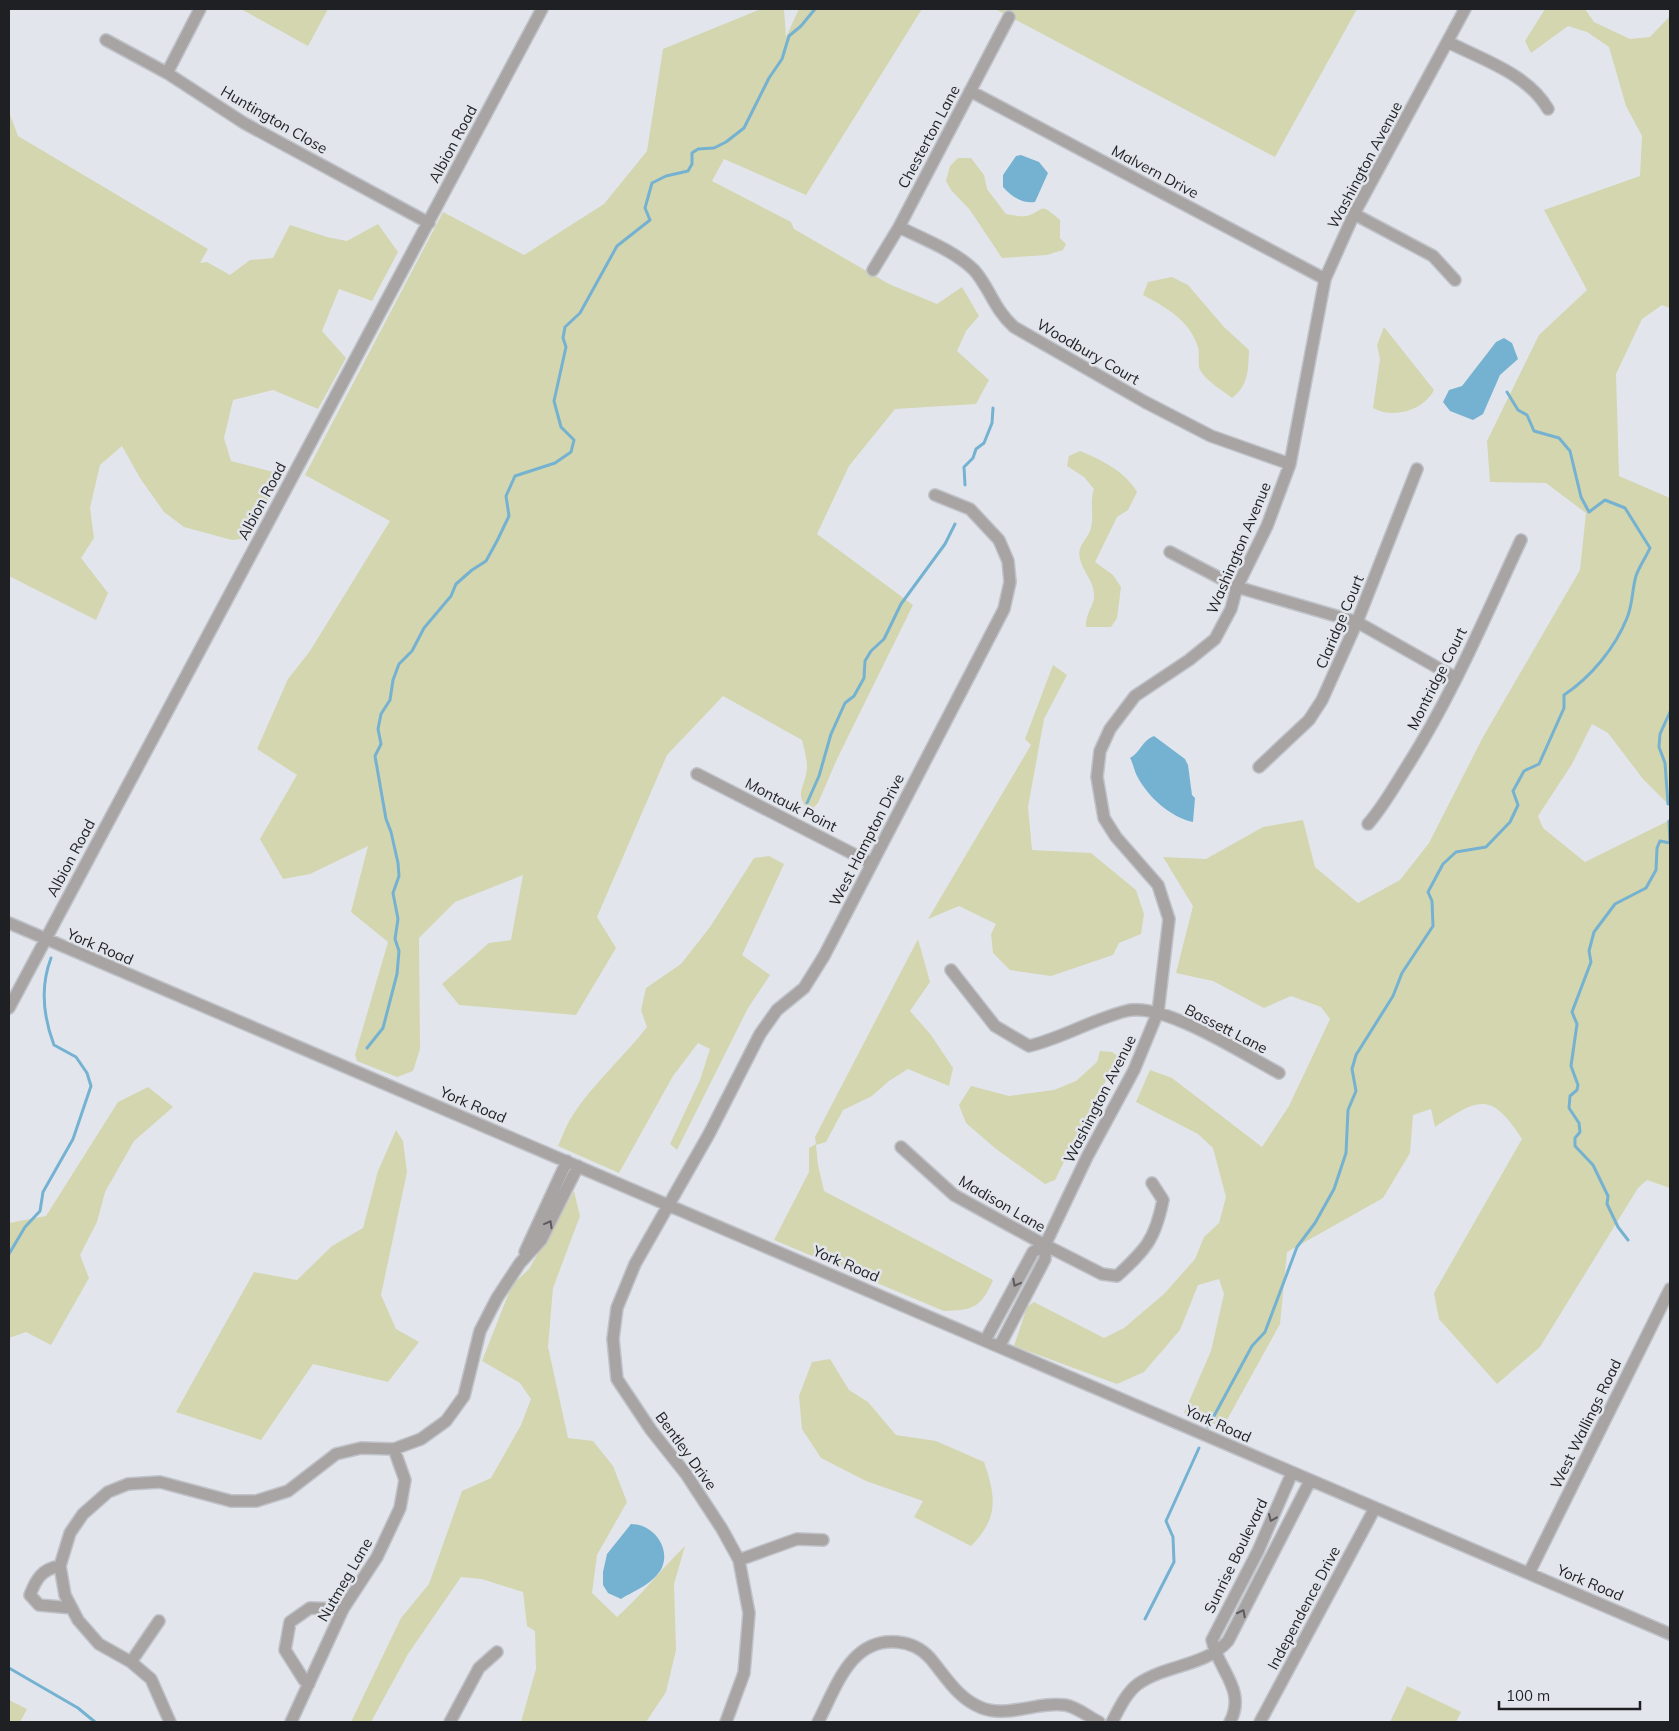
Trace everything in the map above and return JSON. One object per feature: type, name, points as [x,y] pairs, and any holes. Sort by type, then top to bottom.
[{"type":"street","points":[[167,73],[200,9]]},
{"type":"street","name":"Albion Road","points":[[9,1008],[542,9]]},
{"type":"street","name":"Washington Avenue","points":[[1000,1345],[1045,1259],[1045,1245],[1086,1157],[1134,1070],[1158,1012],[1169,919],[1158,885],[1116,837],[1104,818],[1097,777],[1100,751],[1110,729],[1135,696],[1190,660],[1215,639],[1232,609],[1237,587],[1266,526],[1290,464],[1325,279],[1354,214],[1465,9]]},
{"type":"street","name":"Chesterton Lane","points":[[873,270],[899,227],[1009,18]]},
{"type":"street","name":"Huntington Close","points":[[106,40],[167,73],[244,123],[428,223]]},
{"type":"street","points":[[1448,42],[1523,80],[1540,94],[1548,109]]},
{"type":"street","name":"Malvern Drive","points":[[970,91],[1325,279]]},
{"type":"street","points":[[1354,214],[1433,256],[1455,280]]},
{"type":"street","name":"Woodbury Court","points":[[899,227],[956,257],[974,270],[1001,316],[1014,327],[1145,402],[1211,436],[1290,464]]},
{"type":"street","name":"Claridge Court","points":[[1260,767],[1309,720],[1322,700],[1357,622],[1417,469]]},
{"type":"street","name":"West Hampton Drive","points":[[669,1206],[709,1134],[760,1034],[777,1010],[804,988],[824,956],[871,862],[1004,609],[1010,582],[1008,561],[999,540],[970,509],[936,495]]},
{"type":"street","name":"Montridge Court","points":[[1368,824],[1380,810],[1421,745],[1456,678],[1521,540]]},
{"type":"street","points":[[1170,552],[1237,587],[1357,622],[1456,678]]},
{"type":"street","name":"Montauk Point","points":[[697,774],[871,862]]},
{"type":"street","name":"York Road","points":[[9,923],[669,1206],[1000,1345],[1292,1474],[1670,1634]]},
{"type":"street","name":"Bassett Lane","points":[[951,970],[995,1026],[1029,1046],[1050,1041],[1127,1010],[1158,1012],[1193,1027],[1279,1073]]},
{"type":"street","name":"Madison Lane","points":[[901,1147],[954,1195],[1102,1274],[1117,1276],[1144,1252],[1159,1223],[1163,1200],[1152,1183]]},
{"type":"street","points":[[170,1722],[150,1679],[131,1662],[99,1644],[78,1620],[65,1594],[60,1566],[70,1533],[83,1514],[108,1492],[128,1484],[160,1482],[231,1501],[256,1501],[288,1490],[336,1454],[361,1448],[394,1449],[421,1439],[446,1421],[464,1396],[480,1331],[497,1298],[520,1263],[567,1161]]},
{"type":"street","points":[[520,1263],[541,1240],[578,1166]]},
{"type":"street","name":"Bentley Drive","points":[[669,1206],[636,1264],[617,1308],[613,1339],[617,1379],[651,1430],[686,1474],[722,1528],[739,1560],[749,1613],[744,1673],[726,1722]]},
{"type":"street","name":"Washington Avenue","points":[[986,1340],[1033,1252],[1045,1245]]},
{"type":"street","name":"West Wallings Road","points":[[1529,1573],[1670,1289]]},
{"type":"street","name":"Nutmeg Lane","points":[[291,1722],[343,1609],[377,1557],[400,1508],[405,1480],[394,1449]]},
{"type":"street","name":"Sunrise Boulevard","points":[[1214,1653],[1212,1640],[1258,1551],[1292,1474]]},
{"type":"street","name":"Sunrise Boulevard","points":[[1112,1722],[1128,1695],[1138,1684],[1157,1674],[1214,1653],[1228,1640],[1310,1481]]},
{"type":"street","name":"Independence Drive","points":[[1260,1722],[1375,1508]]},
{"type":"street","points":[[739,1560],[797,1539],[823,1540]]},
{"type":"street","points":[[60,1566],[48,1568],[36,1580],[30,1595],[39,1605],[72,1608]]},
{"type":"street","points":[[309,1684],[304,1680],[286,1650],[290,1622],[310,1608],[343,1609]]},
{"type":"street","points":[[131,1662],[159,1621]]},
{"type":"street","points":[[818,1722],[849,1662],[860,1652],[883,1641],[908,1644],[925,1653],[956,1690],[969,1702],[984,1709],[1013,1710],[1040,1706],[1067,1706],[1099,1722]]},
{"type":"street","points":[[450,1722],[479,1668],[497,1652]]},
{"type":"street","points":[[1214,1653],[1235,1693],[1236,1712],[1230,1722]]},
{"type":"green space","points":[[241,9],[328,9],[308,46]]},
{"type":"green space","points":[[761,9],[784,9],[786,37],[799,9],[922,9],[806,195],[724,159],[712,181],[791,222],[794,229],[889,284],[937,304],[962,287],[979,316],[966,331],[957,351],[989,380],[976,404],[895,409],[849,466],[817,534],[913,605],[837,759],[818,803],[810,811],[801,795],[807,767],[802,740],[723,696],[667,755],[597,917],[616,948],[576,1015],[459,1005],[442,984],[489,943],[511,940],[523,875],[455,902],[419,938],[420,1049],[413,1071],[397,1077],[357,1061],[355,1055],[388,942],[351,912],[368,846],[310,874],[283,879],[260,839],[297,775],[257,749],[288,679],[310,651],[390,521],[305,475],[443,212],[524,255],[604,204],[647,151],[663,49]]},
{"type":"green space","points":[[995,9],[1357,9],[1275,157]]},
{"type":"green space","points":[[1545,9],[1585,9],[1594,22],[1630,39],[1650,37],[1670,16],[1670,308],[1662,305],[1642,319],[1616,374],[1619,476],[1670,498],[1670,806],[1643,779],[1608,733],[1592,724],[1572,764],[1538,816],[1543,828],[1585,862],[1668,821],[1670,822],[1670,1188],[1647,1180],[1638,1188],[1540,1347],[1497,1384],[1439,1319],[1434,1293],[1522,1139],[1502,1113],[1492,1106],[1483,1104],[1474,1105],[1463,1110],[1435,1127],[1431,1109],[1413,1115],[1410,1153],[1383,1198],[1287,1252],[1280,1324],[1223,1427],[1184,1413],[1211,1351],[1224,1294],[1219,1279],[1198,1285],[1180,1330],[1144,1372],[1117,1384],[1014,1346],[1027,1307],[1034,1302],[1104,1338],[1124,1328],[1165,1293],[1195,1259],[1204,1237],[1219,1223],[1226,1197],[1213,1148],[1198,1134],[1136,1102],[1150,1070],[1172,1078],[1262,1147],[1289,1106],[1330,1019],[1321,1007],[1291,996],[1264,1008],[1213,981],[1176,973],[1193,906],[1163,857],[1206,859],[1263,827],[1303,820],[1315,867],[1358,903],[1400,880],[1429,843],[1483,737],[1580,570],[1586,513],[1546,483],[1490,482],[1487,441],[1539,335],[1587,290],[1544,210],[1640,176],[1642,136],[1626,106],[1609,47],[1587,32],[1568,26],[1531,53],[1525,41]]},
{"type":"green space","points":[[9,112],[18,136],[208,249],[200,263],[207,262],[230,275],[250,260],[273,258],[290,225],[327,237],[347,241],[378,224],[398,252],[372,301],[339,289],[322,331],[346,358],[318,409],[273,390],[233,400],[224,438],[231,461],[281,474],[249,538],[232,540],[184,527],[164,512],[140,478],[122,446],[100,465],[90,508],[94,538],[81,558],[108,593],[96,620],[9,576]]},
{"type":"green space","points":[[958,158],[971,158],[984,175],[987,189],[1006,214],[1026,216],[1044,209],[1060,220],[1060,238],[1066,244],[1063,250],[1047,255],[1002,258],[970,210],[951,190],[946,181],[950,166]]},
{"type":"green space","points":[[1172,277],[1188,285],[1224,327],[1249,350],[1248,371],[1245,382],[1238,393],[1232,398],[1210,382],[1200,370],[1198,347],[1189,329],[1183,322],[1169,310],[1143,295],[1148,282]]},
{"type":"green space","points":[[1384,327],[1434,390],[1423,403],[1415,408],[1398,413],[1389,413],[1373,408],[1380,359],[1377,345]]},
{"type":"green space","points":[[1080,451],[1104,462],[1119,472],[1137,492],[1128,510],[1117,517],[1095,562],[1113,575],[1121,587],[1117,618],[1111,627],[1086,627],[1087,618],[1094,599],[1094,590],[1081,564],[1079,555],[1081,547],[1090,531],[1094,489],[1084,477],[1067,466],[1069,456]]},
{"type":"green space","points":[[1053,665],[1067,675],[1044,719],[1028,807],[1032,850],[1091,853],[1136,890],[1144,914],[1141,934],[1119,943],[1113,955],[1051,976],[1010,970],[993,953],[991,934],[996,924],[959,906],[928,919],[1031,745],[1025,739]]},
{"type":"green space","points":[[769,856],[784,864],[742,955],[770,975],[748,1008],[677,1150],[670,1144],[700,1080],[710,1049],[698,1043],[673,1076],[619,1173],[558,1146],[569,1121],[579,1106],[647,1027],[641,1010],[646,988],[681,964],[710,927],[754,858]]},
{"type":"green space","points":[[918,939],[930,982],[910,1011],[931,1035],[953,1068],[949,1086],[908,1069],[889,1081],[872,1096],[843,1110],[826,1142],[816,1145],[818,1165],[824,1191],[993,1280],[980,1302],[975,1306],[962,1310],[944,1311],[774,1240],[809,1172],[809,1148],[816,1144],[815,1137]]},
{"type":"green space","points":[[1100,1051],[1112,1052],[1119,1057],[1086,1117],[1055,1180],[1045,1184],[996,1149],[966,1123],[959,1105],[971,1086],[1009,1096],[1054,1090],[1076,1081],[1097,1062]]},
{"type":"green space","points":[[148,1087],[173,1107],[134,1141],[105,1192],[97,1222],[80,1255],[89,1278],[51,1345],[26,1332],[9,1338],[9,1223],[46,1216],[118,1102]]},
{"type":"green space","points":[[396,1130],[403,1141],[407,1172],[381,1295],[396,1329],[419,1342],[388,1382],[313,1364],[261,1440],[176,1412],[254,1272],[297,1280],[332,1246],[363,1228],[378,1171]]},
{"type":"green space","points":[[574,1191],[580,1216],[553,1288],[548,1347],[568,1438],[593,1441],[613,1466],[627,1502],[597,1555],[592,1593],[617,1617],[685,1546],[674,1584],[676,1650],[666,1692],[646,1722],[521,1722],[536,1669],[535,1631],[527,1626],[523,1592],[482,1579],[461,1577],[408,1654],[371,1722],[351,1722],[401,1618],[429,1584],[462,1491],[491,1478],[521,1425],[531,1399],[520,1383],[482,1361],[512,1285],[529,1269]]},
{"type":"green space","points":[[830,1359],[849,1390],[868,1402],[896,1435],[936,1441],[984,1462],[993,1497],[991,1516],[987,1526],[971,1546],[914,1517],[923,1501],[866,1481],[821,1458],[802,1429],[799,1396],[812,1362]]},
{"type":"green space","points":[[1407,1686],[1461,1712],[1456,1722],[1390,1722]]},
{"type":"green space","points":[[9,1700],[27,1709],[20,1722],[9,1722]]},
{"type":"water","points":[[1021,155],[1039,162],[1048,173],[1035,202],[1017,199],[1003,187],[1003,175],[1016,156]]},
{"type":"water","points":[[1504,338],[1512,343],[1518,359],[1500,375],[1483,414],[1473,420],[1450,411],[1443,402],[1449,390],[1462,386],[1496,342]]},
{"type":"water","points":[[1154,736],[1185,759],[1188,765],[1192,795],[1195,798],[1193,822],[1176,816],[1160,805],[1147,791],[1136,774],[1130,758],[1147,740]]},
{"type":"water","points":[[631,1524],[649,1529],[655,1535],[661,1542],[664,1550],[664,1559],[662,1567],[654,1579],[621,1599],[608,1593],[603,1585],[603,1572],[607,1554]]},
{"type":"waterway","points":[[367,1048],[383,1028],[397,974],[399,951],[395,939],[398,919],[393,893],[399,876],[398,863],[386,819],[375,756],[381,744],[378,729],[381,714],[390,700],[393,680],[399,664],[412,651],[424,628],[451,596],[456,584],[486,561],[509,516],[506,496],[515,476],[555,463],[571,452],[574,440],[561,427],[554,401],[566,347],[563,338],[565,327],[580,313],[617,246],[650,220],[645,208],[652,183],[666,176],[688,171],[692,164],[692,153],[698,149],[714,148],[726,142],[744,128],[769,78],[782,59],[789,36],[801,26],[815,9]]},
{"type":"waterway","points":[[1208,1427],[1252,1346],[1265,1332],[1297,1247],[1315,1223],[1334,1189],[1346,1153],[1348,1110],[1356,1091],[1352,1069],[1356,1055],[1393,996],[1402,973],[1433,926],[1432,901],[1428,892],[1443,864],[1456,852],[1486,847],[1510,822],[1518,805],[1513,791],[1524,771],[1539,764],[1564,708],[1564,695],[1593,671],[1609,651],[1622,629],[1630,607],[1636,576],[1650,548],[1625,508],[1605,500],[1589,512],[1581,497],[1570,451],[1559,438],[1534,431],[1527,415],[1518,410],[1507,392]]},
{"type":"waterway","points":[[965,485],[964,467],[973,458],[976,449],[984,443],[992,423],[993,408]]},
{"type":"waterway","points":[[807,803],[819,776],[831,734],[845,703],[854,696],[864,678],[865,661],[871,651],[884,639],[901,604],[945,544],[955,524]]},
{"type":"waterway","points":[[1668,804],[1665,763],[1659,747],[1660,734],[1670,712]]},
{"type":"waterway","points":[[1628,1240],[1618,1227],[1607,1204],[1608,1196],[1593,1165],[1575,1146],[1575,1138],[1580,1132],[1579,1123],[1569,1108],[1570,1096],[1577,1090],[1578,1085],[1571,1066],[1577,1024],[1572,1012],[1591,962],[1589,951],[1594,932],[1615,904],[1646,888],[1656,870],[1657,848],[1660,841],[1670,843],[1669,821]]},
{"type":"waterway","points":[[9,1254],[25,1227],[40,1211],[43,1192],[73,1139],[91,1086],[87,1073],[76,1057],[54,1045],[50,1034],[45,1012],[44,991],[51,958]]},
{"type":"waterway","points":[[1145,1619],[1174,1562],[1173,1537],[1166,1521],[1199,1448]]},
{"type":"waterway","points":[[9,1668],[78,1708],[95,1722]]}]
